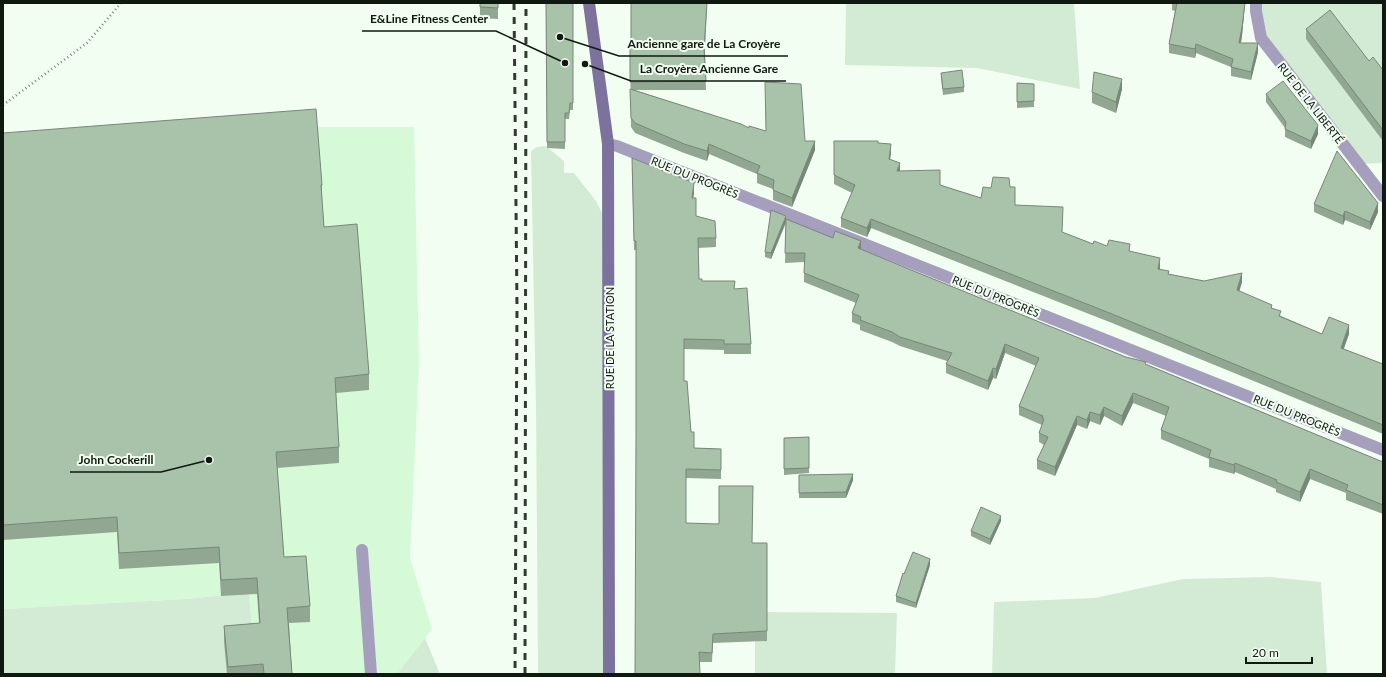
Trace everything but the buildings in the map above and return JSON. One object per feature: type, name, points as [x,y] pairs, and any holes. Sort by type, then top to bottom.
[{"type":"street","name":"RUE DE LA STATION","points":[[589,3],[608,144],[609,674]]},
{"type":"street","name":"RUE DE LA LIBERTÉ","points":[[1256,3],[1261,38],[1383,196]]},
{"type":"street","name":"RUE DU PROGRÈS","points":[[608,144],[617,146],[1383,450]]},
{"type":"street","points":[[362,550],[371,674]]},
{"type":"path","points":[[3,105],[87,43],[121,3]]},
{"type":"shaded area","points":[[846,3],[1074,3],[1080,89],[977,68],[845,65]]},
{"type":"shaded area","points":[[1256,3],[1383,3],[1383,163],[1358,164],[1261,38]]},
{"type":"shaded area","points":[[309,127],[414,127],[419,362],[410,558],[432,629],[397,674],[256,674],[249,593],[185,599],[3,609],[3,151]]},
{"type":"shaded area","points":[[546,146],[564,161],[564,173],[574,173],[596,201],[608,225],[609,674],[538,674],[536,408],[531,151],[537,147]]},
{"type":"shaded area","points":[[1269,577],[1321,582],[1327,674],[992,674],[994,602],[1095,598],[1183,579]]},
{"type":"shaded area","points":[[249,593],[256,674],[3,674],[3,609],[185,599]]},
{"type":"shaded area","points":[[764,612],[897,613],[895,674],[755,674],[755,639]]},
{"type":"shaded area","points":[[425,638],[440,674],[397,674]]},
{"type":"railway","points":[[514,3],[517,308],[515,674]]},
{"type":"railway","points":[[525,674],[526,3]]},
{"type":"place","name":"Ancienne gare de La Croyère","points":[[560,37]]},
{"type":"place","name":"E&Line Fitness Center","points":[[565,63]]},
{"type":"place","name":"La Croyère Ancienne Gare","points":[[585,64]]},
{"type":"place","name":"John Cockerill","points":[[209,460]]}]
